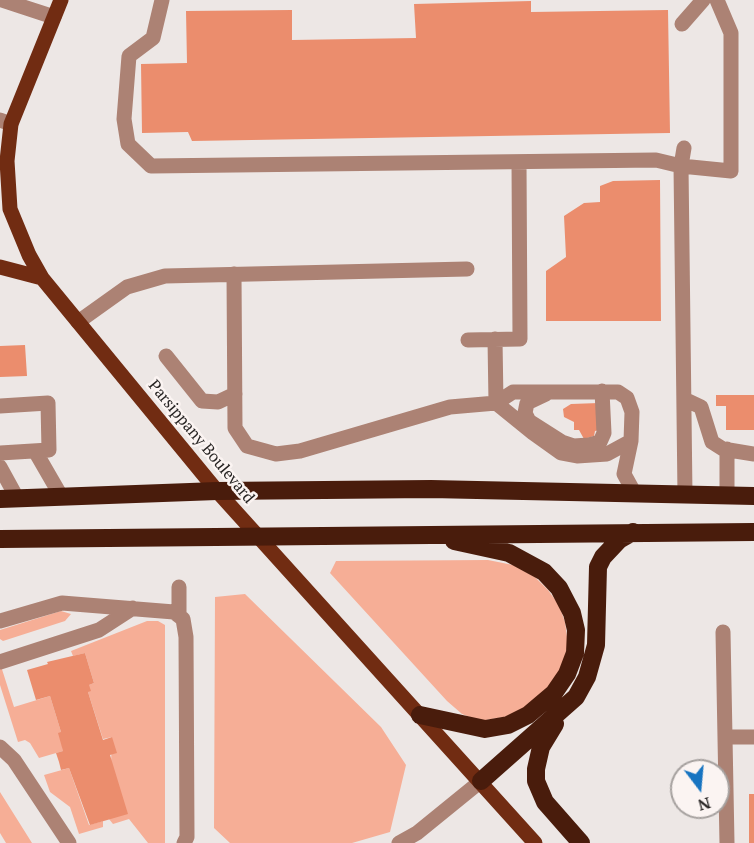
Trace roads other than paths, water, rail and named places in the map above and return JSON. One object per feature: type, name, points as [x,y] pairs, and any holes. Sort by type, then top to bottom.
[{"type":"highway","points":[[8,498],[217,490],[430,489],[754,496]]},
{"type":"highway","points":[[581,843],[545,802],[536,781],[536,769],[541,747],[587,677],[594,656],[598,567],[603,556],[619,540],[633,532]]},
{"type":"highway","points":[[0,539],[754,532]]},
{"type":"highway","points":[[410,535],[457,541],[525,559],[544,572],[559,588],[572,613],[576,630],[575,653],[567,674],[554,693],[528,715],[508,725],[485,729],[420,715]]},
{"type":"highway","points":[[481,781],[571,702]]},
{"type":"main road","name":"Parsippany Boulevard","points":[[61,0],[6,122],[10,209],[28,255],[42,278],[217,490],[535,843]]},
{"type":"main road","points":[[0,146],[6,122]]},
{"type":"main road","points":[[0,267],[42,278]]},
{"type":"lane","points":[[2,0],[54,17]]},
{"type":"lane","points":[[162,0],[153,38],[129,56],[124,119],[128,144],[151,166],[656,160],[681,166],[731,171],[731,33],[717,0]]},
{"type":"lane","points":[[682,24],[703,0]]},
{"type":"lane","points":[[684,148],[681,166],[685,495]]},
{"type":"lane","points":[[468,340],[520,339],[519,162]]},
{"type":"lane","points":[[78,322],[127,287],[165,276],[467,269]]},
{"type":"lane","points":[[234,274],[235,428],[247,446],[276,454],[318,446],[450,407],[496,403],[513,392],[618,392],[627,398],[632,412],[631,441],[624,474],[635,494]]},
{"type":"lane","points":[[495,339],[496,403],[523,425],[561,453],[577,456],[607,454],[631,441]]},
{"type":"lane","points":[[166,356],[202,401],[218,402],[235,394]]},
{"type":"lane","points":[[552,393],[536,397],[527,403],[525,413],[529,421],[562,442],[574,446],[600,442],[603,433],[602,391]]},
{"type":"lane","points":[[684,399],[701,407],[712,442],[728,450],[754,454]]},
{"type":"lane","points":[[0,406],[48,403],[49,450],[0,453]]},
{"type":"lane","points":[[523,425],[543,430]]},
{"type":"lane","points":[[727,496],[728,450]]},
{"type":"lane","points":[[35,451],[61,496]]},
{"type":"lane","points":[[0,467],[8,498]]},
{"type":"lane","points":[[179,586],[179,615]]},
{"type":"lane","points":[[0,621],[62,603],[174,612],[179,615],[185,624],[186,637],[187,837],[184,843]]},
{"type":"lane","points":[[0,662],[99,630],[133,608]]},
{"type":"lane","points":[[723,632],[727,843]]},
{"type":"lane","points":[[725,737],[754,737]]},
{"type":"lane","points":[[0,747],[14,760],[69,843]]},
{"type":"lane","points":[[399,843],[417,833],[481,781]]}]
